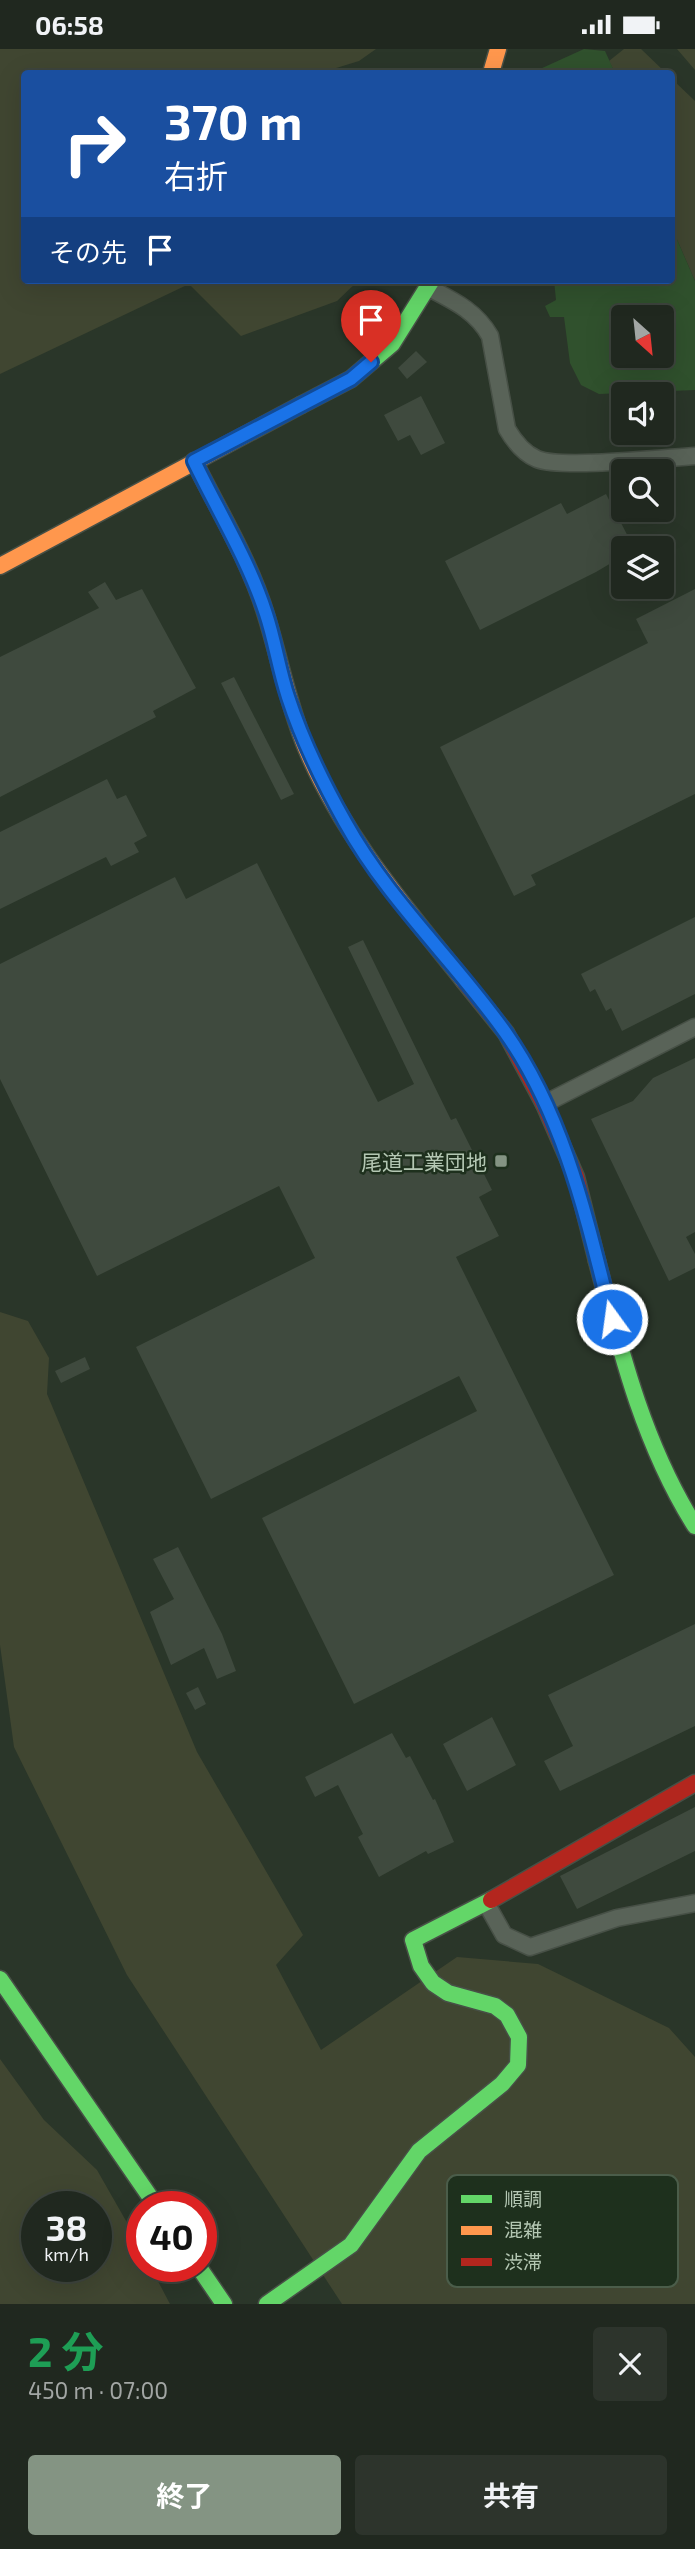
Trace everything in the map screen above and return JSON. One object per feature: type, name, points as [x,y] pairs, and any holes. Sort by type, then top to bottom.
[{"type":"street","points":[[492,70],[498,49]]},
{"type":"street","points":[[0,566],[351,379],[392,344],[430,284],[464,306],[484,325],[490,336],[507,429],[514,442],[535,458],[575,462],[695,456]]},
{"type":"street","points":[[194,461],[251,577],[266,614],[287,695],[307,749],[345,823],[375,870],[506,1033],[544,1104],[576,1177],[618,1342],[642,1417],[673,1491],[695,1526]]},
{"type":"street","points":[[544,1104],[695,1027]]},
{"type":"street","points":[[267,2304],[359,2237],[399,2175],[429,2141],[506,2081],[519,2064],[521,2045],[517,2028],[505,2013],[490,2004],[448,1995],[418,1965],[413,1940],[486,1903],[695,1783]]},
{"type":"street","points":[[486,1903],[504,1935],[530,1947],[617,1918],[695,1903]]},
{"type":"street","points":[[0,1979],[146,2191]]},
{"type":"street","points":[[209,2282],[224,2304]]},
{"type":"shaded area","points":[[0,49],[376,49],[359,61],[330,70],[21,70],[21,284],[189,284],[0,374]]},
{"type":"shaded area","points":[[584,49],[605,51],[614,70],[540,70]]},
{"type":"shaded area","points":[[624,49],[641,49],[663,70],[614,70],[609,61]]},
{"type":"shaded area","points":[[677,49],[695,49],[695,70]]},
{"type":"shaded area","points":[[675,82],[695,101],[695,281],[675,235]]},
{"type":"shaded area","points":[[675,235],[695,281],[695,390],[674,391],[674,382],[611,382],[611,394],[599,394],[581,385],[570,363],[564,317],[550,317],[545,306],[556,300],[554,284],[675,284]]},
{"type":"shaded area","points":[[189,284],[355,284],[337,301],[241,336]]},
{"type":"shaded area","points":[[0,1312],[28,1321],[49,1358],[47,1394],[197,1752],[303,1935],[276,1965],[321,2050],[457,1957],[538,1964],[669,2028],[695,2057],[695,2304],[342,2304],[127,1975],[14,1747],[0,1645]]},
{"type":"shaded area","points":[[0,2059],[44,2120],[97,2170],[109,2191],[21,2191],[21,2282],[112,2282],[112,2196],[126,2221],[126,2282],[158,2282],[170,2304],[0,2304]]},
{"type":"building","points":[[416,351],[427,362],[407,379],[398,368]]},
{"type":"building","points":[[421,396],[445,443],[421,455],[410,435],[398,441],[384,415]]},
{"type":"building","points":[[606,494],[611,504],[611,522],[621,522],[628,536],[611,536],[611,563],[480,630],[445,561],[561,503],[567,514]]},
{"type":"building","points":[[105,582],[116,600],[142,589],[196,688],[153,711],[156,717],[0,797],[0,657],[99,608],[88,592]]},
{"type":"building","points":[[695,589],[695,794],[531,875],[536,885],[514,896],[440,747],[648,643],[636,619]]},
{"type":"building","points":[[234,677],[294,794],[281,800],[221,683]]},
{"type":"building","points":[[107,779],[117,799],[126,795],[147,836],[134,843],[139,852],[111,866],[106,857],[0,909],[0,832]]},
{"type":"building","points":[[257,863],[378,1102],[414,1084],[348,947],[363,940],[451,1120],[456,1118],[492,1190],[479,1197],[499,1236],[456,1257],[614,1575],[354,1704],[262,1518],[477,1411],[459,1376],[211,1499],[136,1347],[315,1258],[279,1186],[97,1276],[0,1079],[0,964],[175,877],[186,899]]},
{"type":"building","points":[[695,917],[695,994],[622,1031],[611,1008],[606,1011],[595,989],[590,992],[581,974]]},
{"type":"building","points":[[695,1058],[695,1232],[686,1237],[695,1254],[695,1268],[669,1281],[591,1119],[633,1101],[653,1078]]},
{"type":"building","points":[[85,1357],[90,1369],[61,1383],[55,1371]]},
{"type":"building","points":[[178,1547],[222,1634],[236,1671],[217,1679],[204,1648],[171,1665],[150,1612],[174,1599],[153,1559]]},
{"type":"building","points":[[695,1624],[695,1726],[560,1791],[544,1761],[573,1746],[548,1695]]},
{"type":"building","points":[[198,1687],[206,1704],[195,1710],[186,1693]]},
{"type":"building","points":[[492,1717],[516,1765],[467,1791],[443,1744]]},
{"type":"building","points":[[392,1733],[406,1758],[410,1756],[433,1800],[435,1799],[454,1842],[428,1854],[426,1851],[379,1877],[358,1837],[363,1834],[338,1785],[315,1797],[305,1777]]},
{"type":"building","points":[[695,1807],[695,1851],[577,1909],[560,1876]]},
{"type":"traffic: fast","points":[[301,405],[351,379],[392,344],[430,284]]},
{"type":"traffic: fast","points":[[597,1261],[625,1364],[648,1431],[677,1495],[695,1526]]},
{"type":"traffic: fast","points":[[267,2304],[351,2245],[419,2151],[502,2084],[518,2065],[519,2037],[507,2015],[495,2006],[448,1993],[433,1983],[421,1966],[413,1940],[491,1900]]},
{"type":"traffic: fast","points":[[0,1979],[146,2191]]},
{"type":"traffic: fast","points":[[209,2282],[224,2304]]},
{"type":"traffic: slow","points":[[492,70],[498,49]]},
{"type":"traffic: slow","points":[[0,566],[301,405]]},
{"type":"traffic: slow","points":[[194,461],[243,556],[259,595],[294,715],[321,780],[377,870],[464,981]]},
{"type":"traffic: jam","points":[[464,981],[506,1033],[544,1104],[576,1177],[597,1261]]},
{"type":"traffic: jam","points":[[491,1900],[695,1783]]},
{"type":"place","name":"尾道工業団地","points":[[501,1161]]},
{"type":"route","points":[[371,362],[351,379],[194,461],[251,577],[266,614],[287,695],[307,749],[345,823],[375,870],[506,1033],[544,1104],[576,1177],[612,1319]]}]
